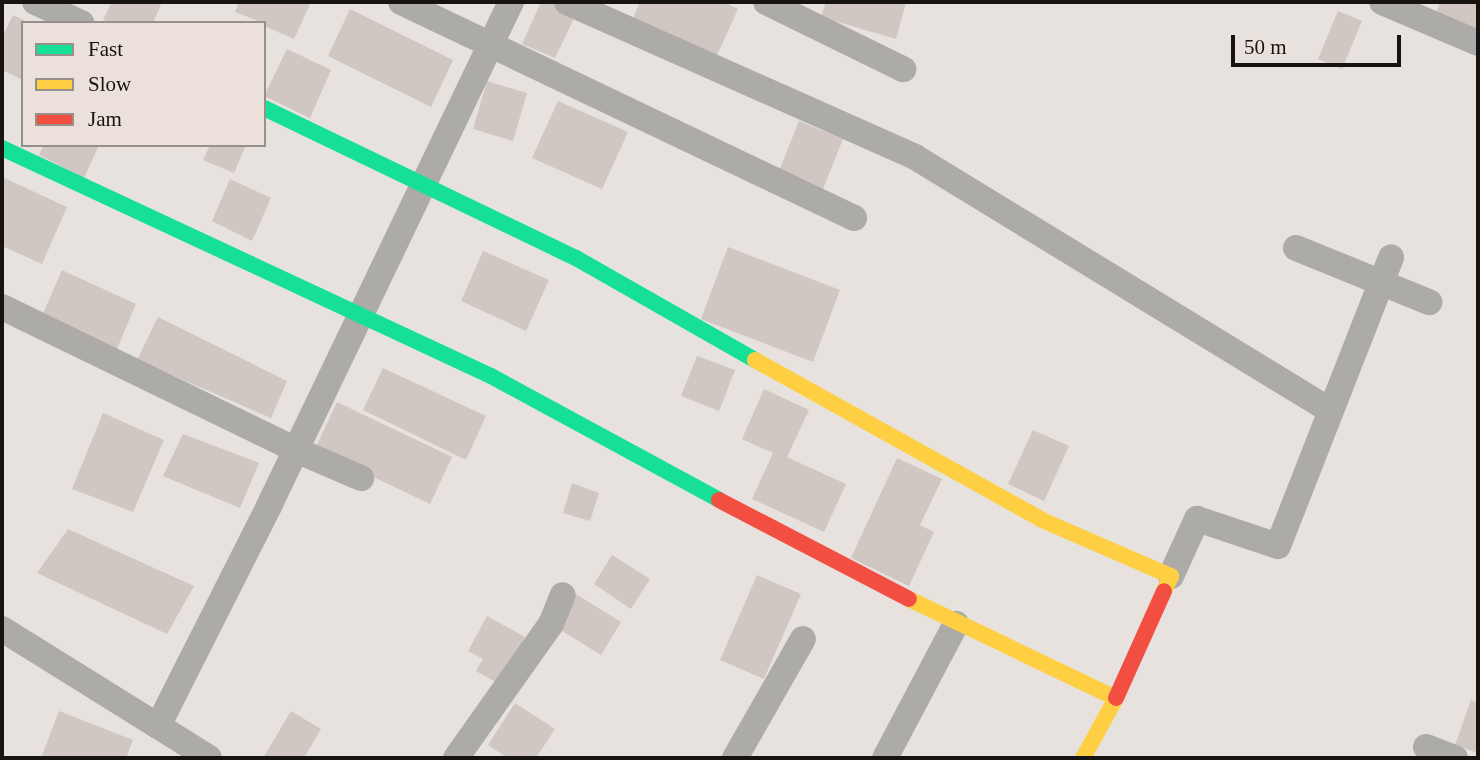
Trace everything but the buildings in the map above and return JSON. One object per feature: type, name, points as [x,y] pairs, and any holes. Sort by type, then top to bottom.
[{"type":"street","points":[[35,2],[76,21]]},
{"type":"street","points":[[401,2],[854,218]]},
{"type":"street","points":[[158,726],[296,450],[510,2]]},
{"type":"street","points":[[566,2],[915,157],[1331,411]]},
{"type":"street","points":[[766,2],[903,69]]},
{"type":"street","points":[[1382,2],[1478,43]]},
{"type":"street","points":[[266,109],[425,182],[576,258],[932,461],[1042,520],[1171,576]]},
{"type":"street","points":[[2,148],[491,376],[620,448],[956,624],[1116,698]]},
{"type":"street","points":[[1296,248],[1429,302]]},
{"type":"street","points":[[1083,758],[1116,698],[1197,519],[1278,547],[1391,257]]},
{"type":"street","points":[[2,307],[296,450],[361,478]]},
{"type":"street","points":[[456,758],[551,624],[563,595]]},
{"type":"street","points":[[885,758],[956,624]]},
{"type":"street","points":[[2,629],[209,758]]},
{"type":"street","points":[[734,758],[803,639]]},
{"type":"street","points":[[1426,747],[1455,758]]},
{"type":"traffic: fast","points":[[266,109],[576,258],[755,360]]},
{"type":"traffic: fast","points":[[2,148],[491,376],[719,500]]},
{"type":"traffic: slow","points":[[755,360],[1042,520],[1171,576],[1164,591]]},
{"type":"traffic: slow","points":[[909,599],[1116,698],[1083,758]]},
{"type":"traffic: jam","points":[[719,500],[909,599]]},
{"type":"traffic: jam","points":[[1116,698],[1164,591]]}]
